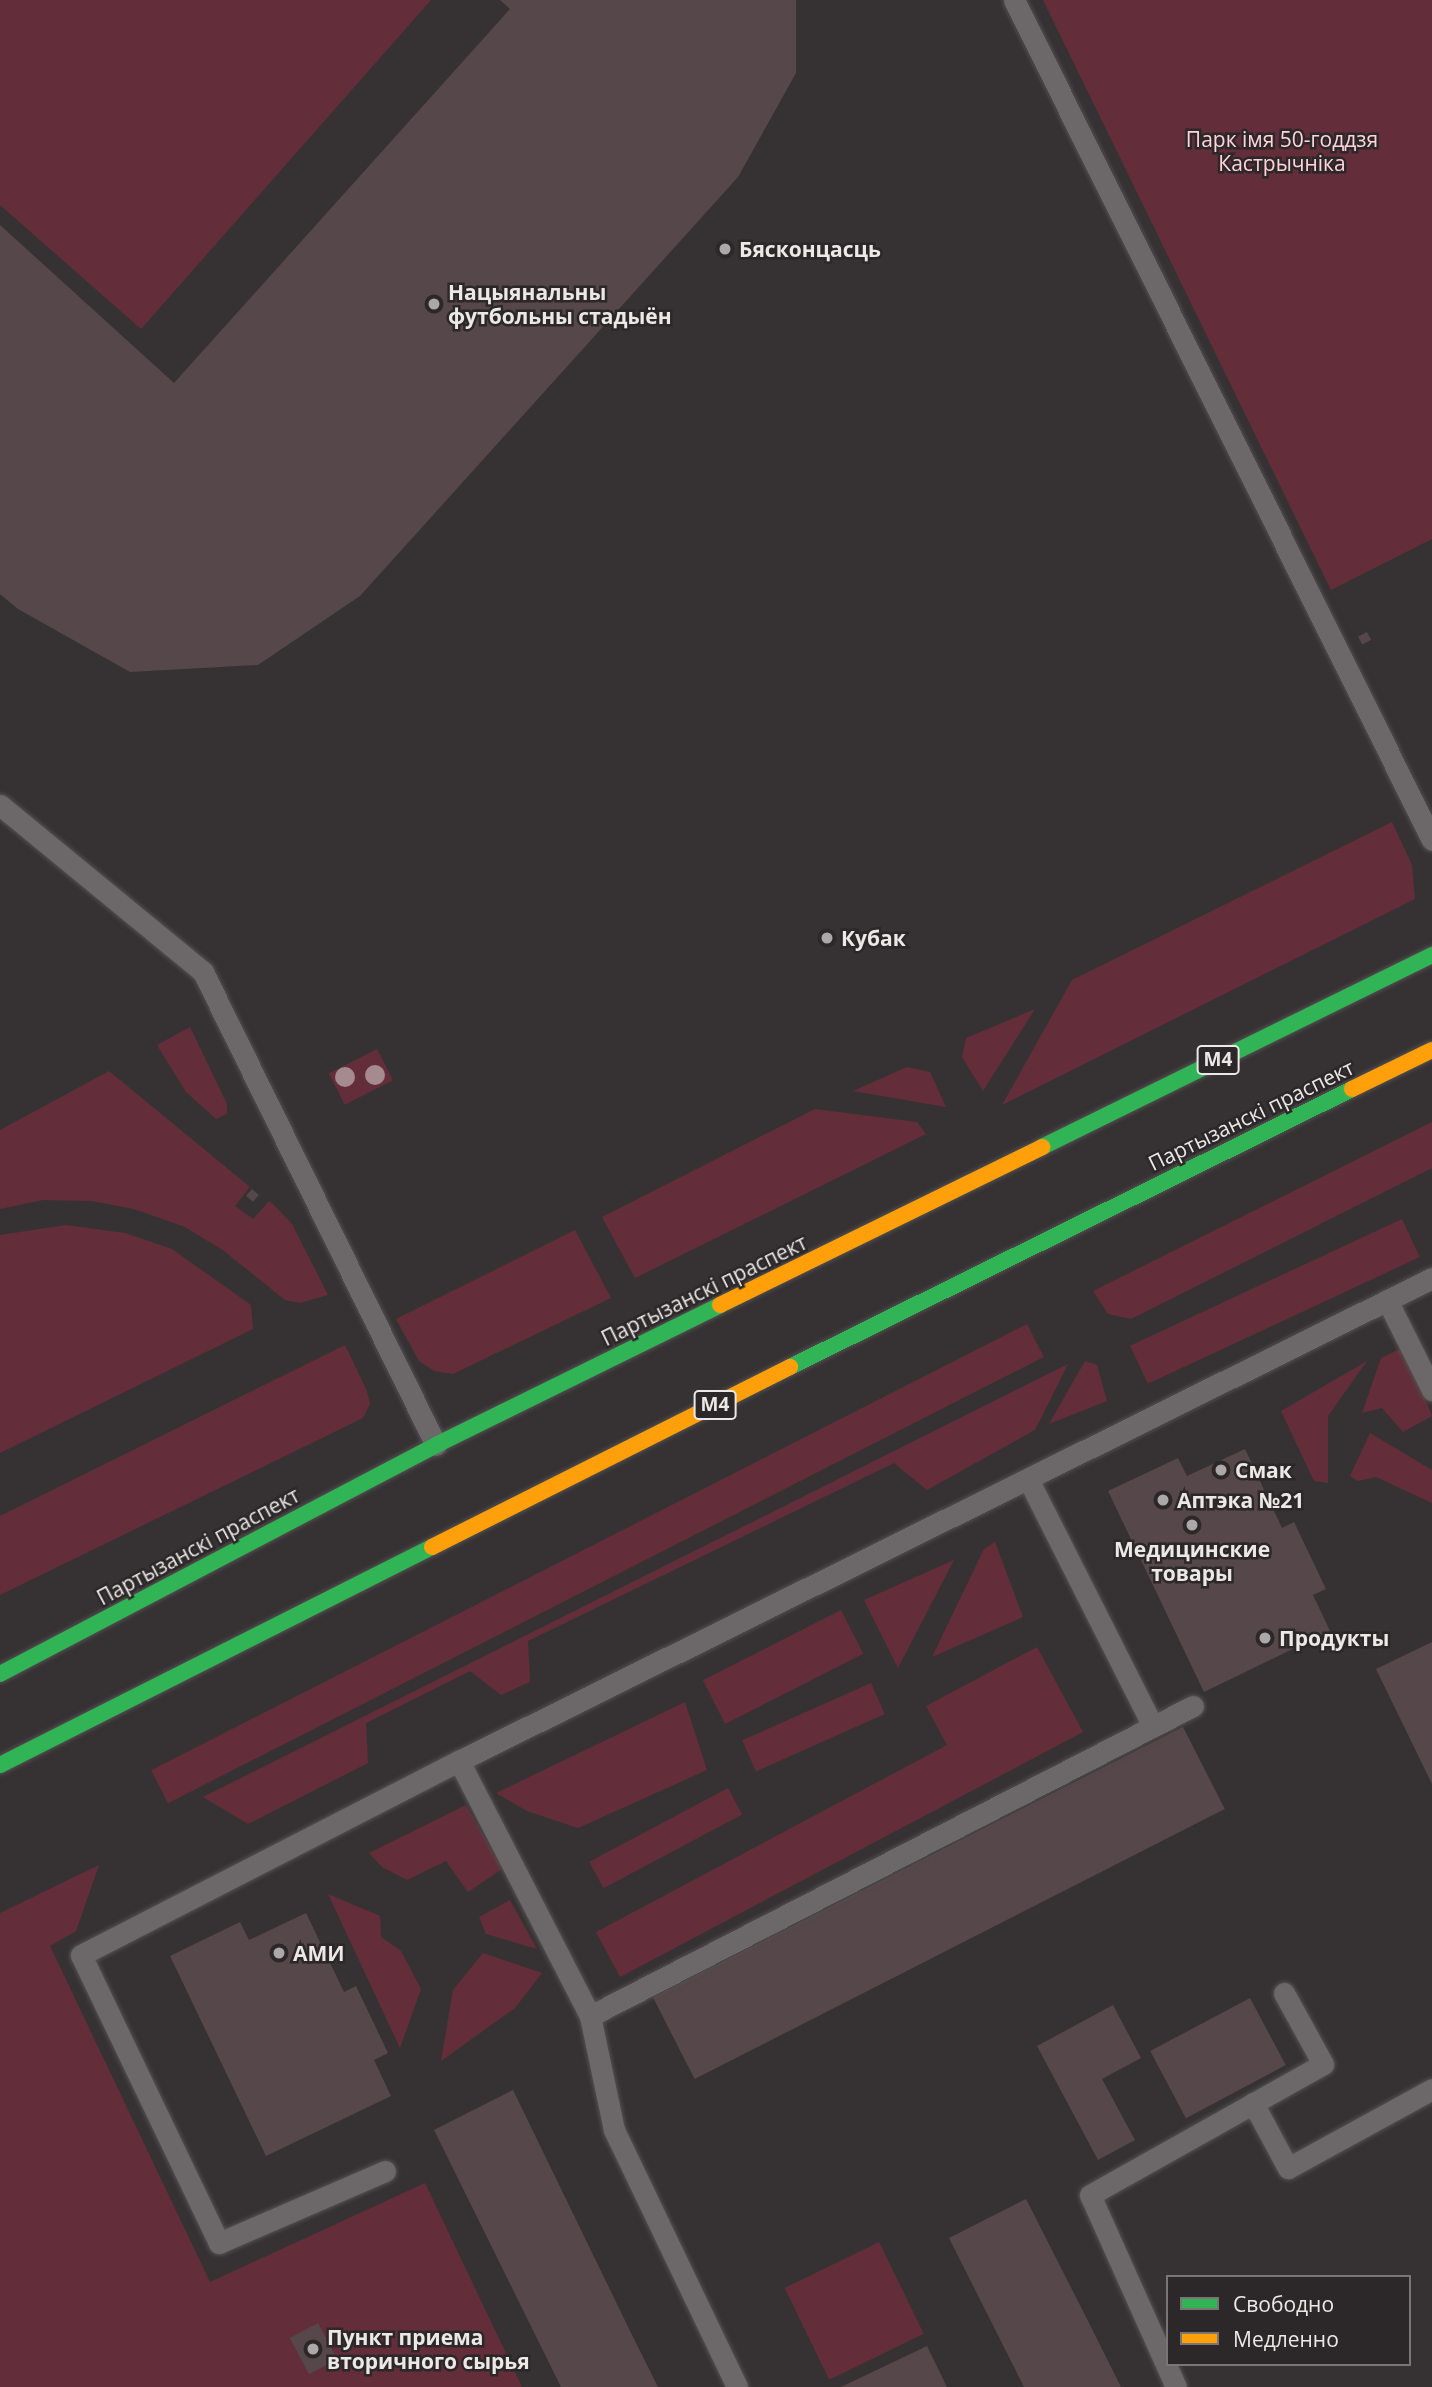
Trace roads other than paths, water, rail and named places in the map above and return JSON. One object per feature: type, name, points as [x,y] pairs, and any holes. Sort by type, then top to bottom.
[{"type":"main road","name":"Партызанскі праспект","points":[[0,1674],[436,1445],[1432,955]]},
{"type":"main road","name":"Партызанскі праспект","points":[[0,1765],[1043,1240],[1432,1050]]},
{"type":"lane","points":[[1014,0],[1432,840]]},
{"type":"lane","points":[[0,805],[203,972],[436,1445]]},
{"type":"lane","points":[[385,2171],[219,2243],[81,1955],[459,1761],[1432,1278]]},
{"type":"lane","points":[[1387,1300],[1432,1390]]},
{"type":"lane","points":[[1028,1479],[1153,1726]]},
{"type":"lane","points":[[590,2016],[1193,1706]]},
{"type":"lane","points":[[459,1761],[590,2016],[614,2130],[737,2387]]},
{"type":"lane","points":[[1166,2365],[1090,2195],[1323,2064],[1284,1993]]},
{"type":"lane","points":[[1253,2103],[1287,2168],[1432,2089]]},
{"type":"lane","points":[[1167,2366],[1176,2387]]},
{"type":"place","name":"Бясконцасць","points":[[725,249]]},
{"type":"place","name":"Нацыянальны футбольны стадыён","points":[[434,304]]},
{"type":"place","name":"Кубак","points":[[827,938]]},
{"type":"place","name":"Смак","points":[[1221,1470]]},
{"type":"place","name":"Аптэка №21","points":[[1163,1500]]},
{"type":"place","name":"Медицинские товары","points":[[1192,1525]]},
{"type":"place","name":"Продукты","points":[[1265,1638]]},
{"type":"place","name":"АМИ","points":[[279,1953]]},
{"type":"place","name":"Пункт приема вторичного сырья","points":[[313,2349]]},
{"type":"park label","name":"Парк імя 50-годдзя Кастрычніка","points":[[1282,151]]}]
